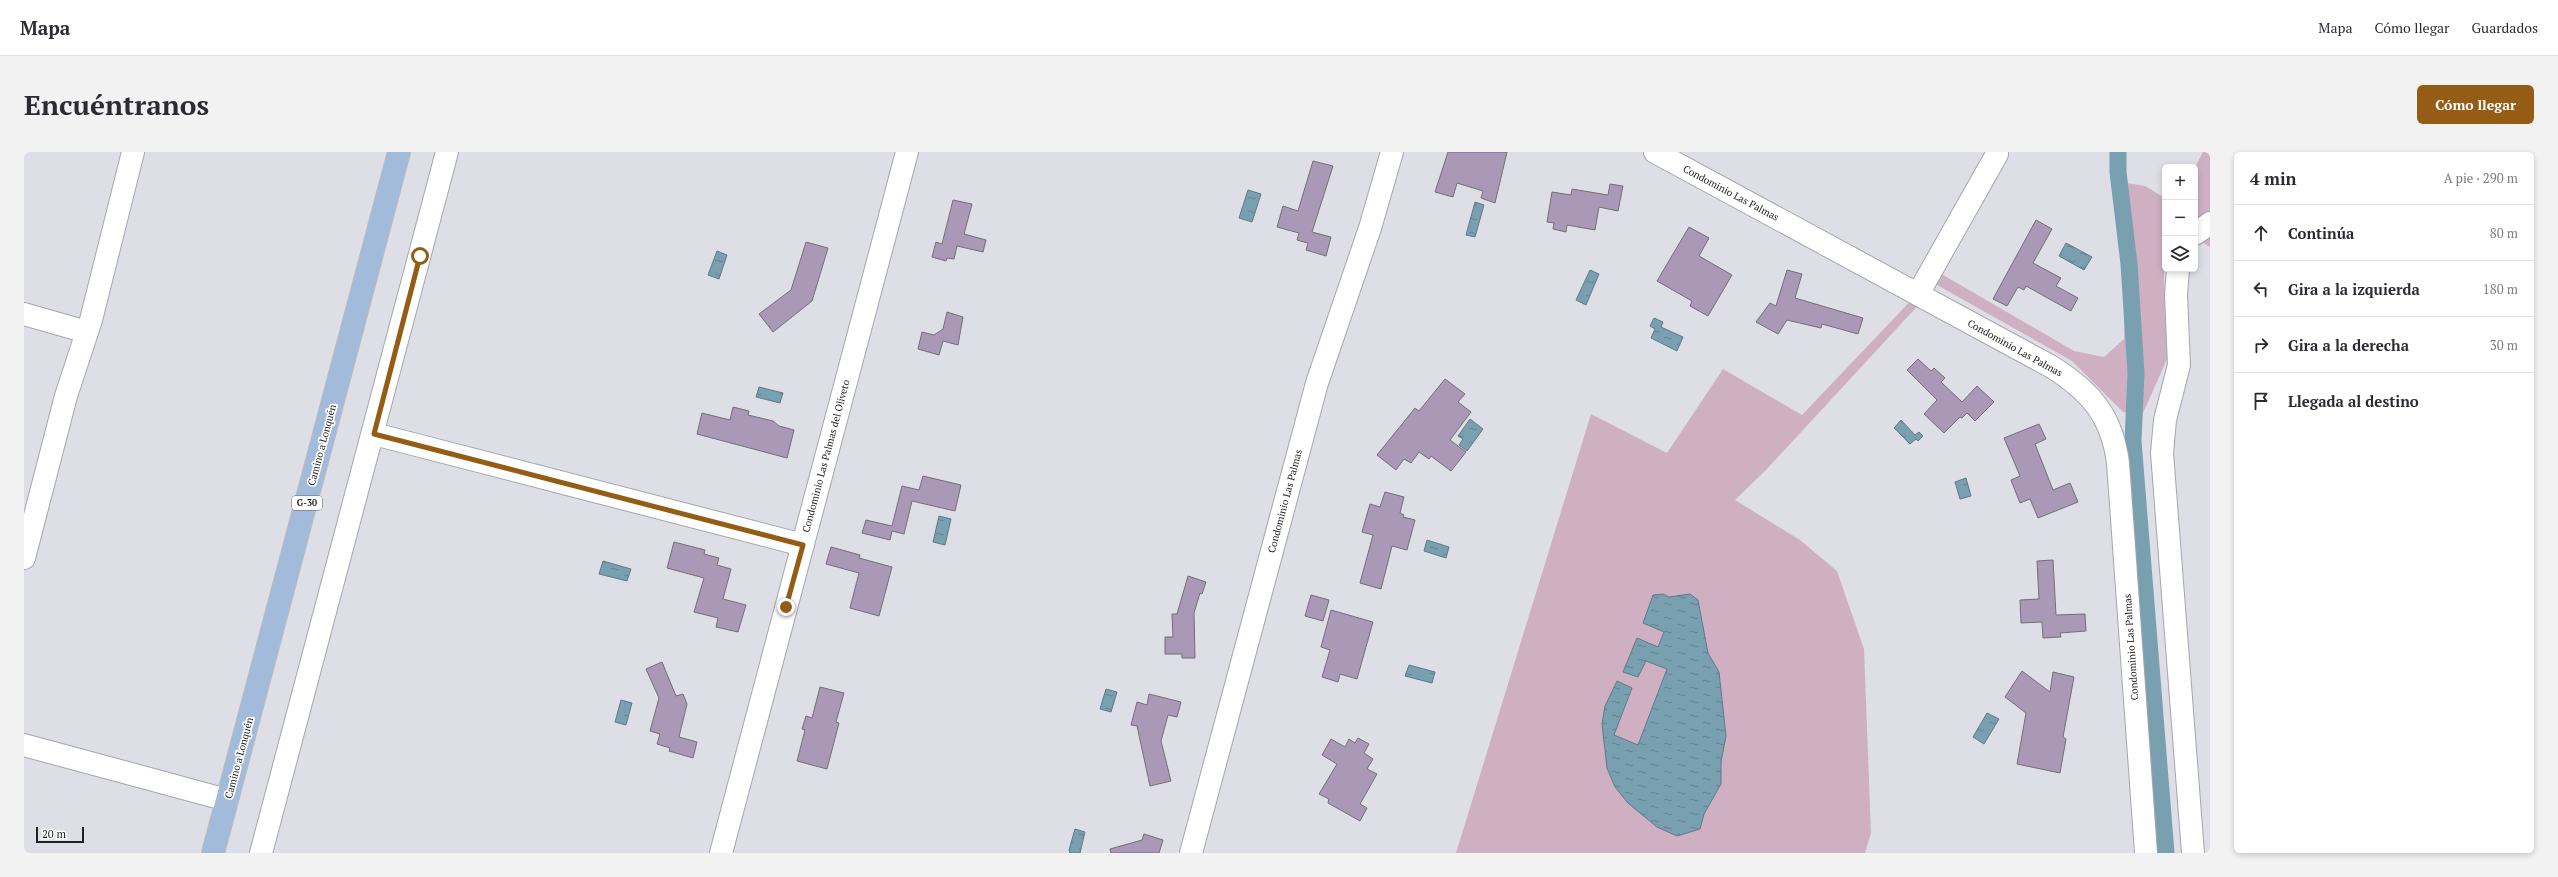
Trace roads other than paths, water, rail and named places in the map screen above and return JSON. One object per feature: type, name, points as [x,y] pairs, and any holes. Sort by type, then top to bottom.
[{"type":"main road","name":"Camino a Lonquén","points":[[213,853],[399,152]]},
{"type":"street","points":[[24,558],[66,396],[87,332],[133,152]]},
{"type":"street","points":[[261,853],[374,434],[447,152]]},
{"type":"street","name":"Condominio Las Palmas del Oliveto","points":[[721,853],[907,152]]},
{"type":"street","name":"Condominio Las Palmas","points":[[1191,853],[1316,383],[1370,228],[1392,152]]},
{"type":"street","name":"Condominio Las Palmas","points":[[1655,152],[1918,294],[2071,379],[2094,401],[2107,421],[2116,447],[2118,463],[2146,853]]},
{"type":"street","points":[[1918,294],[2002,153]]},
{"type":"street","points":[[2198,232],[2210,222]]},
{"type":"street","points":[[2178,272],[2176,295],[2179,365],[2165,420],[2162,453],[2192,853]]},
{"type":"street","points":[[24,314],[87,332]]},
{"type":"street","points":[[374,434],[803,545]]},
{"type":"street","points":[[24,745],[227,800]]},
{"type":"water","points":[[1248,190],[1261,194],[1252,222],[1239,218]]},
{"type":"water","points":[[1475,202],[1484,205],[1475,237],[1466,235]]},
{"type":"water","points":[[2066,243],[2092,257],[2084,270],[2059,256]]},
{"type":"water","points":[[717,251],[727,255],[719,279],[708,275]]},
{"type":"water","points":[[1590,270],[1599,274],[1586,305],[1576,300]]},
{"type":"water","points":[[1654,318],[1663,322],[1661,327],[1683,337],[1677,351],[1651,338],[1655,329],[1650,326]]},
{"type":"water","points":[[759,387],[783,393],[780,403],[756,397]]},
{"type":"water","points":[[1470,419],[1483,429],[1467,451],[1459,445],[1463,439],[1458,436]]},
{"type":"water","points":[[1901,420],[1915,435],[1919,432],[1923,436],[1918,441],[1916,439],[1910,444],[1894,428]]},
{"type":"water","points":[[1966,478],[1971,496],[1960,499],[1955,482]]},
{"type":"water","points":[[939,516],[951,519],[945,545],[933,542]]},
{"type":"water","points":[[1427,540],[1449,547],[1446,558],[1424,551]]},
{"type":"water","points":[[603,561],[631,569],[627,581],[599,574]]},
{"type":"water","points":[[1663,594],[1669,597],[1690,594],[1698,600],[1708,653],[1719,672],[1726,736],[1721,762],[1721,784],[1704,814],[1700,829],[1677,836],[1657,827],[1628,803],[1615,787],[1607,768],[1602,724],[1605,706],[1617,681],[1632,688],[1614,735],[1638,745],[1667,669],[1646,661],[1638,677],[1623,672],[1637,638],[1658,647],[1664,632],[1643,623],[1653,595]]},
{"type":"water","points":[[1409,665],[1435,672],[1432,683],[1405,676]]},
{"type":"water","points":[[1106,689],[1117,692],[1111,712],[1100,709]]},
{"type":"water","points":[[621,700],[632,703],[626,725],[615,722]]},
{"type":"water","points":[[1987,713],[1999,719],[1984,744],[1973,737]]},
{"type":"water","points":[[1075,829],[1085,832],[1080,853],[1070,853],[1069,850]]},
{"type":"waterway","points":[[2118,152],[2118,172],[2129,264],[2136,373],[2133,441],[2166,853]]}]
